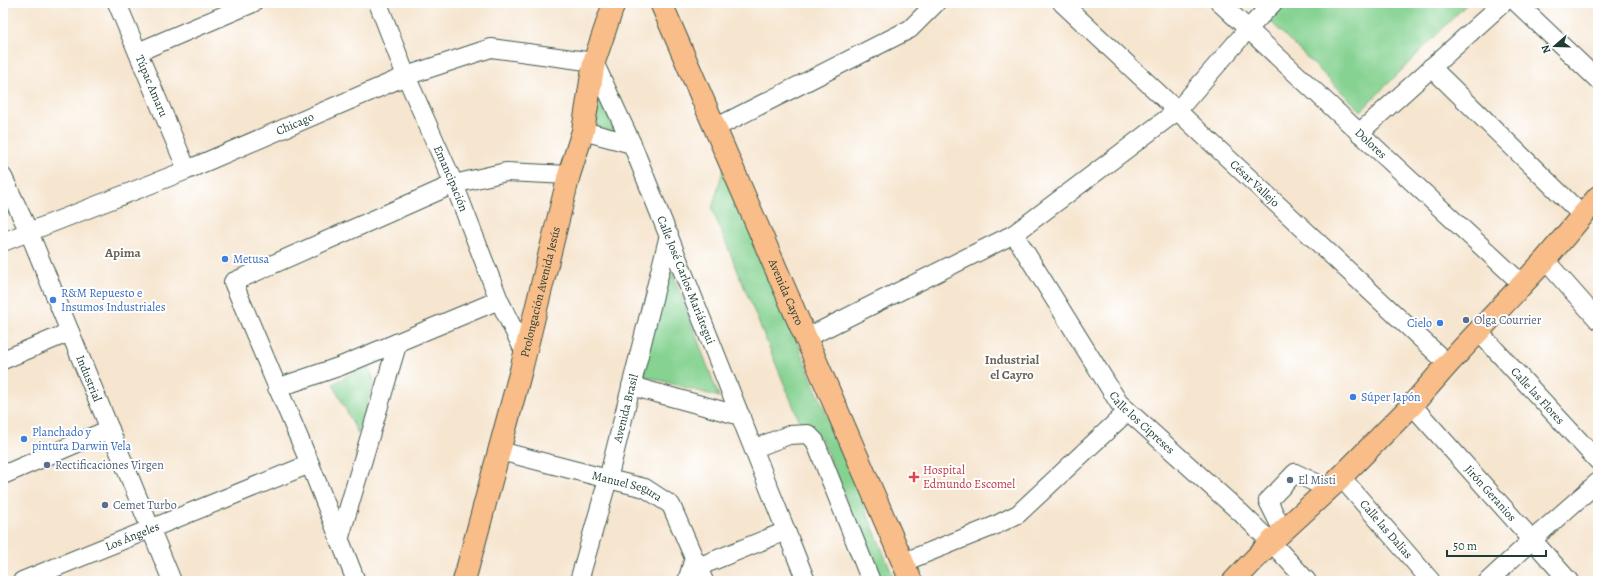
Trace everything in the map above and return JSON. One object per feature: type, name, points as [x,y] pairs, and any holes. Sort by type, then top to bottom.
[{"type":"main road","name":"Prolongación Avenida Jesús","points":[[464,581],[500,450],[569,175],[583,131],[594,62],[614,3]]},
{"type":"main road","name":"Avenida Cayro","points":[[661,3],[907,572]]},
{"type":"main road","points":[[1234,581],[1277,536],[1335,483],[1412,405],[1478,331],[1545,260],[1598,197]]},
{"type":"street","name":"Túpac Amaru","points":[[117,3],[186,170]]},
{"type":"street","name":"Emancipación","points":[[378,3],[406,76],[454,184],[499,300],[525,353]]},
{"type":"street","points":[[715,128],[910,29],[936,3]]},
{"type":"street","name":"César Vallejo","points":[[1062,3],[1448,364]]},
{"type":"street","name":"Dolores","points":[[1220,3],[1522,284]]},
{"type":"street","points":[[806,338],[1014,234],[1177,111],[1248,29],[1273,3]]},
{"type":"street","points":[[1359,132],[1502,3]]},
{"type":"street","points":[[1517,3],[1598,80]]},
{"type":"street","points":[[138,52],[247,4]]},
{"type":"street","name":"Chicago","points":[[3,242],[186,170],[406,76],[491,48],[594,62]]},
{"type":"street","name":"Calle José Carlos Mariátegui","points":[[594,62],[632,144],[755,448],[806,581]]},
{"type":"street","points":[[1431,67],[1583,216]]},
{"type":"street","points":[[583,131],[632,144]]},
{"type":"street","points":[[356,581],[310,464],[233,282],[454,184],[506,172],[569,175]]},
{"type":"street","name":"Industrial","points":[[3,177],[29,232],[172,581]]},
{"type":"street","name":"Calle los Cipreses","points":[[1014,234],[1120,403],[1241,513],[1277,536],[1307,581]]},
{"type":"street","name":"Avenida Brasil","points":[[579,581],[608,479],[630,386],[669,235]]},
{"type":"street","points":[[1545,260],[1595,310]]},
{"type":"street","points":[[277,388],[341,366],[499,300]]},
{"type":"street","name":"Calle las Flores","points":[[1478,331],[1598,461]]},
{"type":"street","points":[[3,360],[70,332]]},
{"type":"street","points":[[340,540],[398,342]]},
{"type":"street","points":[[630,386],[741,416]]},
{"type":"street","name":"Jirón Geranios","points":[[1412,405],[1569,581]]},
{"type":"street","points":[[907,572],[1018,514],[1128,411]]},
{"type":"street","points":[[3,476],[110,429]]},
{"type":"street","points":[[755,448],[789,435],[808,434],[815,441],[870,581]]},
{"type":"street","name":"Manuel Segura","points":[[500,450],[644,488],[671,505],[698,569]]},
{"type":"street","name":"Los Ángeles","points":[[22,581],[151,530],[310,464]]},
{"type":"street","points":[[1241,513],[1268,501],[1295,473],[1335,483]]},
{"type":"street","points":[[1488,581],[1598,482]]},
{"type":"street","name":"Calle las Dalias","points":[[1335,483],[1431,581]]},
{"type":"street","points":[[1268,501],[1277,536]]},
{"type":"street","points":[[686,581],[698,569],[786,531]]},
{"type":"green space","points":[[1288,3],[1468,3],[1361,111],[1270,21]]},
{"type":"green space","points":[[598,87],[615,133],[588,131]]},
{"type":"green space","points":[[724,166],[895,581],[879,581],[822,440],[799,420],[712,209]]},
{"type":"green space","points":[[669,263],[719,397],[638,374]]},
{"type":"green space","points":[[368,364],[374,381],[358,434],[333,384]]},
{"type":"place","name":"Metusa","points":[[225,259]]},
{"type":"place","name":"R&M Repuesto e Insumos Industriales","points":[[53,300]]},
{"type":"place","name":"Olga Courrier","points":[[1466,320]]},
{"type":"place","name":"Cielo","points":[[1440,323]]},
{"type":"place","name":"Súper Japón","points":[[1353,397]]},
{"type":"place","name":"Planchado y pintura Darwin Vela","points":[[24,439]]},
{"type":"place","name":"Rectificaciones Virgen","points":[[47,465]]},
{"type":"place","name":"Hospital Edmundo Escomel","points":[[914,477]]},
{"type":"place","name":"El Misti","points":[[1290,480]]},
{"type":"place","name":"Cemet Turbo","points":[[105,505]]},
{"type":"district","name":"Apima","points":[[123,252]]},
{"type":"district","name":"Industrial el Cayro","points":[[1012,366]]}]
